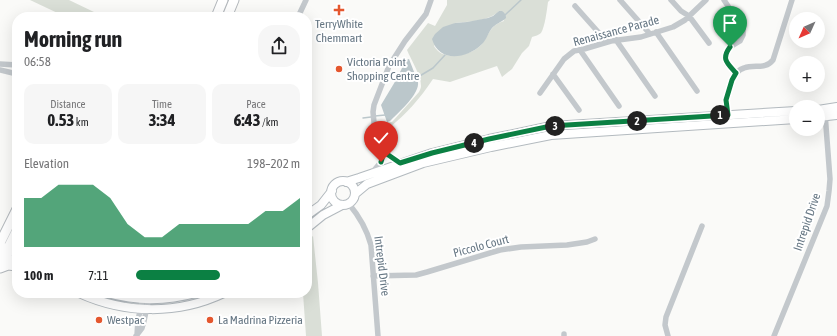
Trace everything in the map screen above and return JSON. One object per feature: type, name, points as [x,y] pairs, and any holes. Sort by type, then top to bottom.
[{"type":"highway","points":[[218,12],[223,0]]},
{"type":"highway","points":[[229,12],[234,0]]},
{"type":"highway","points":[[0,264],[3,231],[12,217]]},
{"type":"highway","points":[[2,249],[12,236]]},
{"type":"highway","points":[[0,268],[8,265],[12,265]]},
{"type":"main road","points":[[825,112],[837,107]]},
{"type":"main road","points":[[355,194],[367,184],[424,163],[551,135],[728,119],[789,112]]},
{"type":"main road","points":[[825,114],[837,116]]},
{"type":"main road","points":[[312,211],[321,205],[337,183],[346,182],[432,153],[551,126],[728,119],[789,119]]},
{"type":"main road","points":[[551,126],[551,135]]},
{"type":"main road","points":[[312,224],[323,215],[354,200],[355,190],[353,186],[346,182]]},
{"type":"main road","points":[[332,191],[335,202],[345,205]]},
{"type":"main road","points":[[2,249],[12,252]]},
{"type":"main road","points":[[2,249],[12,258]]},
{"type":"main road","points":[[92,298],[118,306],[143,309],[174,308],[211,298]]},
{"type":"street","points":[[300,12],[306,0]]},
{"type":"street","points":[[400,163],[384,152],[375,133],[373,112],[374,105],[389,66],[405,41],[426,14],[432,0]]},
{"type":"street","points":[[620,0],[650,34]]},
{"type":"street","points":[[671,0],[681,11],[689,16],[709,43]]},
{"type":"street","name":"Renaissance Parade","points":[[540,93],[564,59],[574,51],[616,40],[641,37],[673,27],[689,16],[706,0]]},
{"type":"street","points":[[724,0],[742,25],[743,29],[743,35],[740,41],[730,47],[726,53],[727,64],[736,73]]},
{"type":"street","points":[[728,119],[726,100],[732,80],[736,73],[744,68],[765,66],[770,64],[773,60],[792,0]]},
{"type":"street","points":[[575,6],[607,42]]},
{"type":"street","points":[[656,32],[697,91]]},
{"type":"street","points":[[616,40],[655,96]]},
{"type":"street","points":[[580,50],[619,106]]},
{"type":"street","points":[[0,64],[12,65]]},
{"type":"street","points":[[0,70],[12,74]]},
{"type":"street","points":[[553,74],[578,110]]},
{"type":"street","name":"Intrepid Drive","points":[[774,336],[827,206],[830,179],[824,136]]},
{"type":"street","points":[[371,174],[381,162],[384,152]]},
{"type":"street","name":"Intrepid Drive","points":[[345,205],[361,220],[369,238],[371,246],[378,336]]},
{"type":"street","points":[[668,336],[665,325],[666,317],[702,226]]},
{"type":"street","name":"Piccolo Court","points":[[373,276],[416,274],[500,250],[522,247],[567,245],[587,242],[595,239]]},
{"type":"street","points":[[137,336],[138,320],[146,298]]},
{"type":"shaded area","points":[[30,0],[69,0],[94,12],[55,12]]},
{"type":"shaded area","points":[[447,0],[550,0],[548,2],[545,22],[541,33],[532,37],[529,46],[522,53],[512,69],[502,77],[497,66],[450,82],[433,79],[412,106],[388,129],[384,123],[392,122],[421,88],[421,82],[416,68],[407,50],[428,23],[435,26],[447,5]],"holes":[[[499,11],[504,21],[496,25],[490,31],[478,48],[468,53],[452,56],[447,55],[440,53],[434,46],[455,23],[484,19]]]},
{"type":"shaded area","points":[[499,11],[502,11],[506,15],[506,18],[493,27],[483,43],[475,50],[461,56],[447,55],[440,52],[432,39],[443,27],[455,23],[488,18]]},
{"type":"shaded area","points":[[409,59],[418,82],[418,87],[408,103],[390,121],[387,122],[381,105],[406,60]]},
{"type":"shaded area","points":[[313,236],[318,283],[322,336],[306,336],[303,298],[312,298]]},
{"type":"waterway","points":[[505,15],[521,0]]},
{"type":"waterway","points":[[416,79],[433,68],[445,55]]},
{"type":"waterway","points":[[375,116],[385,115]]},
{"type":"waterway","points":[[363,118],[371,117]]},
{"type":"place","name":"TerryWhite Chemmart","points":[[339,10]]},
{"type":"place","name":"Victoria Point Shopping Centre","points":[[339,69]]},
{"type":"place","name":"Westpac","points":[[99,320]]},
{"type":"place","name":"La Madrina Pizzeria","points":[[210,320]]},
{"type":"route","points":[[381,162],[383,160],[384,152],[400,163],[432,153],[489,139],[551,126],[728,115],[726,100],[732,80],[736,73],[727,64],[726,53],[730,47]]}]
